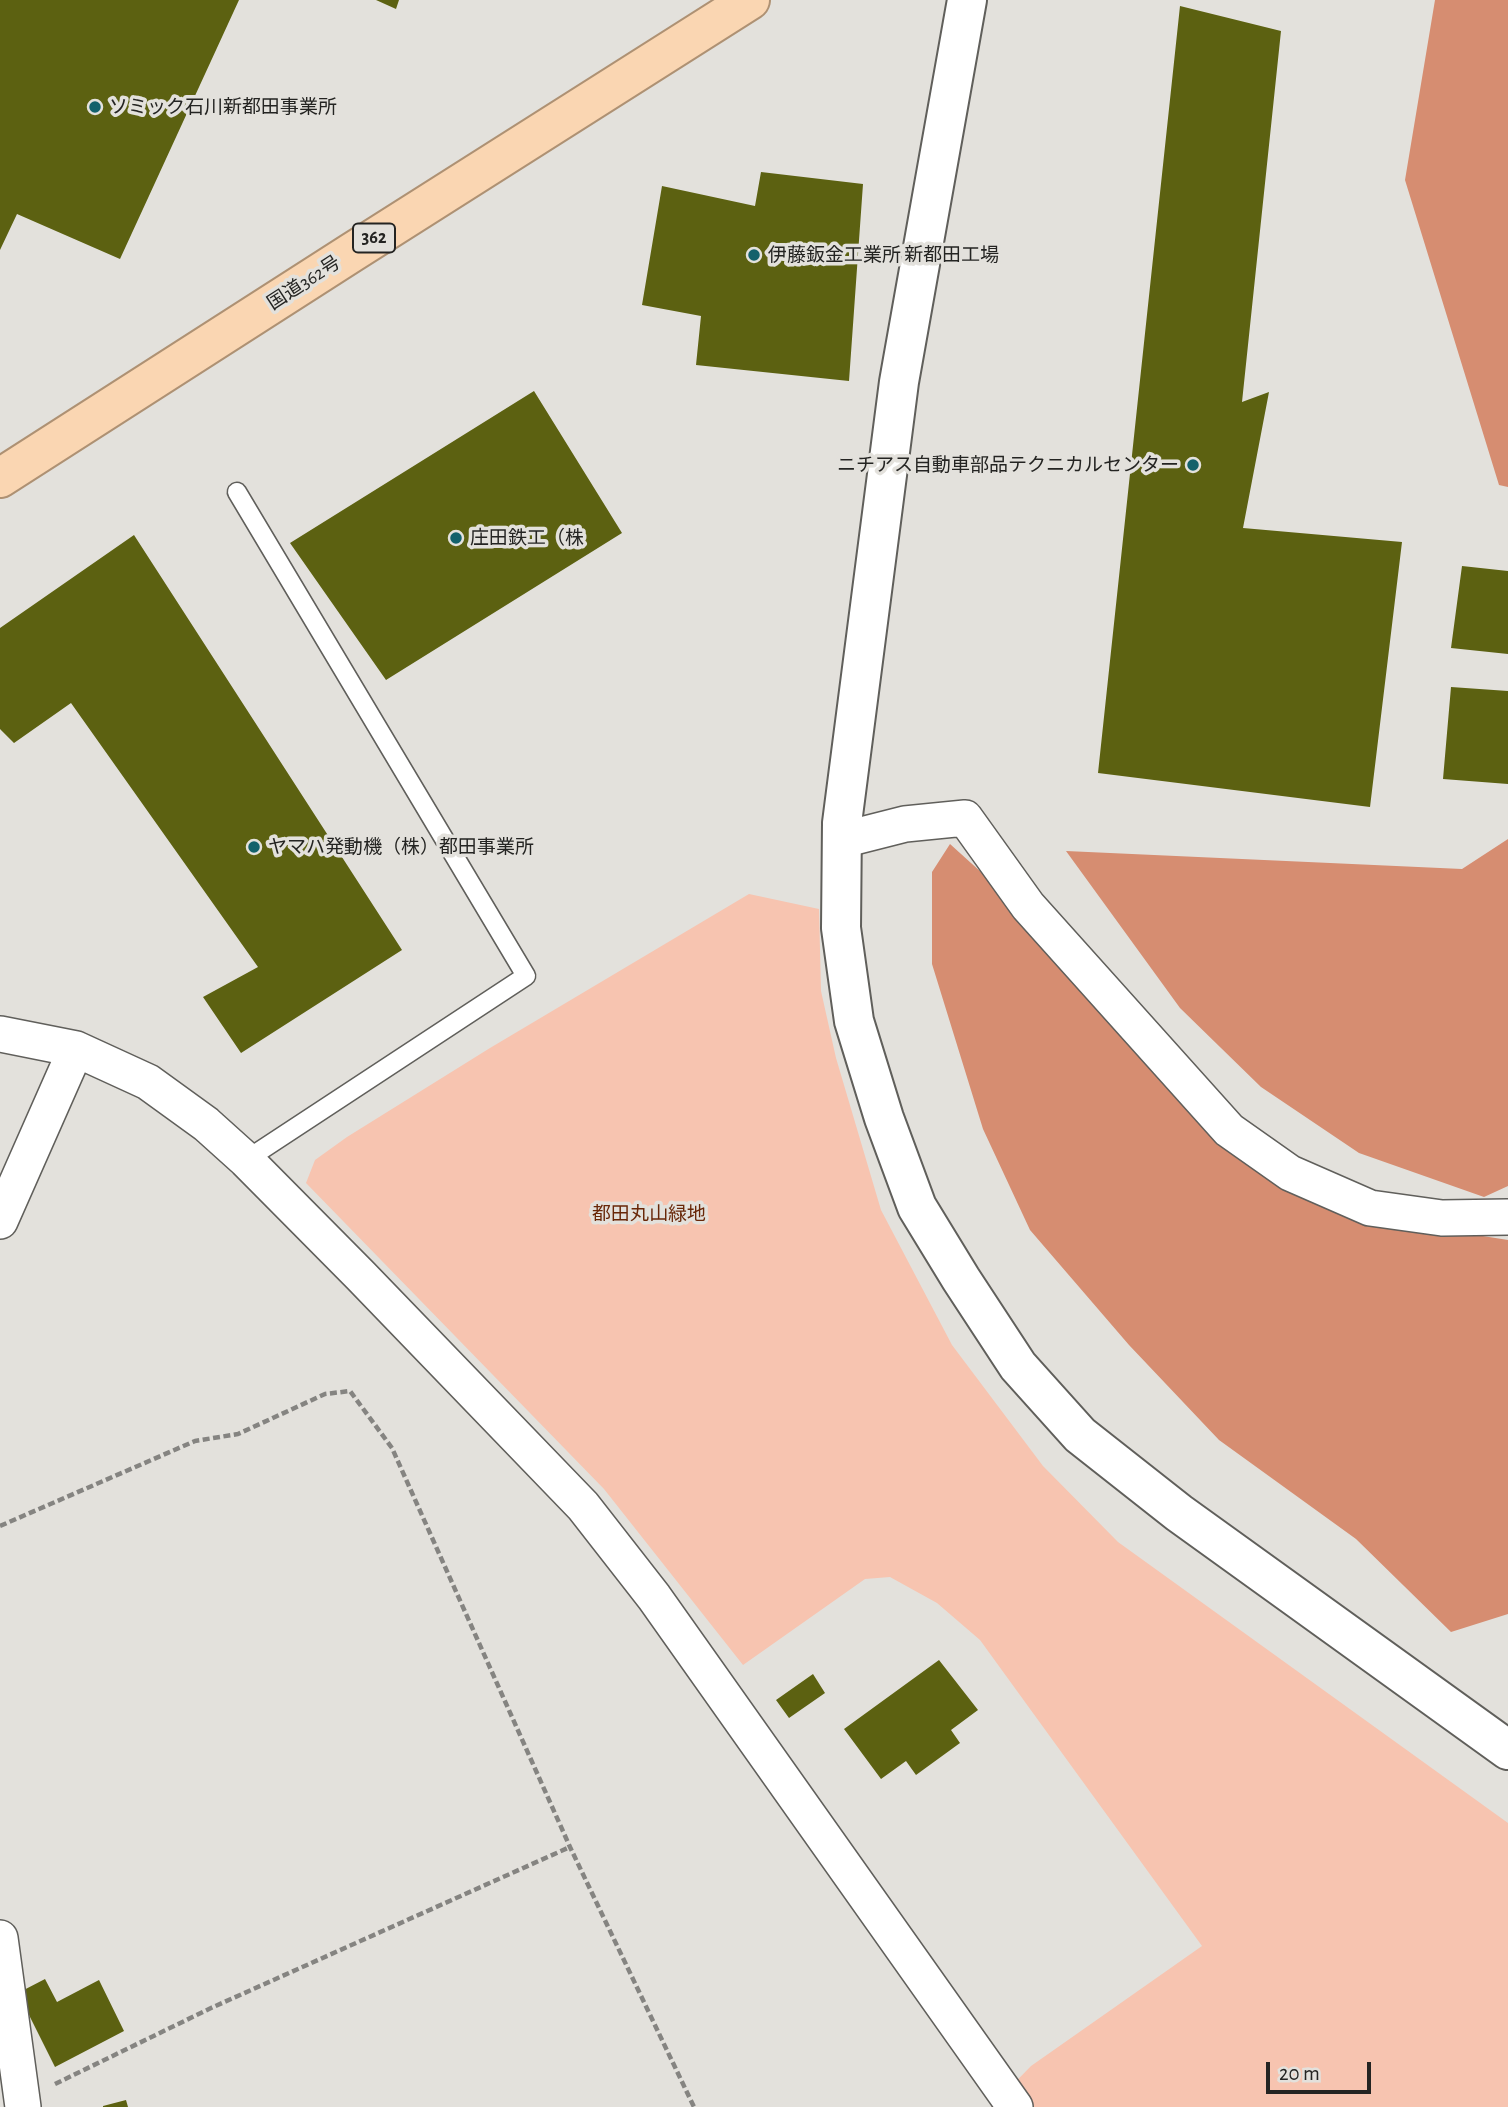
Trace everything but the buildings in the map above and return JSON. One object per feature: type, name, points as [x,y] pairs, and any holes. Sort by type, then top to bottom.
[{"type":"highway","name":"国道362号","points":[[0,478],[750,0]]},
{"type":"street","points":[[967,0],[899,382],[842,823],[841,928],[854,1021],[884,1118],[917,1207],[1018,1366],[1080,1435],[1179,1513],[1508,1750]]},
{"type":"street","points":[[842,840],[905,824],[965,818],[1028,906],[1229,1130],[1290,1173],[1370,1208],[1442,1218],[1508,1217]]},
{"type":"street","points":[[0,1034],[76,1049],[148,1082],[206,1124],[246,1160],[361,1276],[583,1506],[654,1597],[1015,2107]]},
{"type":"street","points":[[0,1221],[76,1049]]},
{"type":"street","points":[[0,1938],[22,2102]]},
{"type":"lane","points":[[237,492],[526,976],[246,1160]]},
{"type":"path","points":[[0,1526],[195,1441],[238,1434],[325,1394],[350,1391],[392,1448],[570,1847],[694,2107]]},
{"type":"path","points":[[22,2102],[211,2008],[570,1847]]},
{"type":"green space","name":"都田丸山緑地","points":[[749,894],[819,909],[821,991],[836,1058],[881,1210],[952,1345],[1043,1466],[1118,1542],[1508,1823],[1508,2107],[991,2107],[1031,2066],[1202,1946],[980,1640],[937,1603],[890,1577],[865,1579],[743,1665],[604,1489],[306,1183],[315,1160],[347,1137],[490,1048]]},
{"type":"shaded area","points":[[1435,0],[1508,0],[1508,487],[1499,485],[1405,180]]},
{"type":"shaded area","points":[[1508,839],[1508,1186],[1484,1197],[1359,1153],[1261,1087],[1180,1008],[1066,851],[1462,869]]},
{"type":"shaded area","points":[[950,844],[992,882],[1099,1000],[1350,1215],[1508,1240],[1508,1614],[1451,1632],[1356,1539],[1219,1440],[1129,1345],[1030,1230],[983,1129],[932,964],[932,872]]},
{"type":"place","name":"ソミック石川新都田事業所","points":[[95,107]]},
{"type":"place","name":"伊藤鈑金工業所 新都田工場","points":[[754,255]]},
{"type":"place","name":"ニチアス自動車部品テクニカルセンター","points":[[1193,465]]},
{"type":"place","name":"庄田鉄工（株","points":[[456,538]]},
{"type":"place","name":"ヤマハ発動機（株）都田事業所","points":[[254,847]]}]
